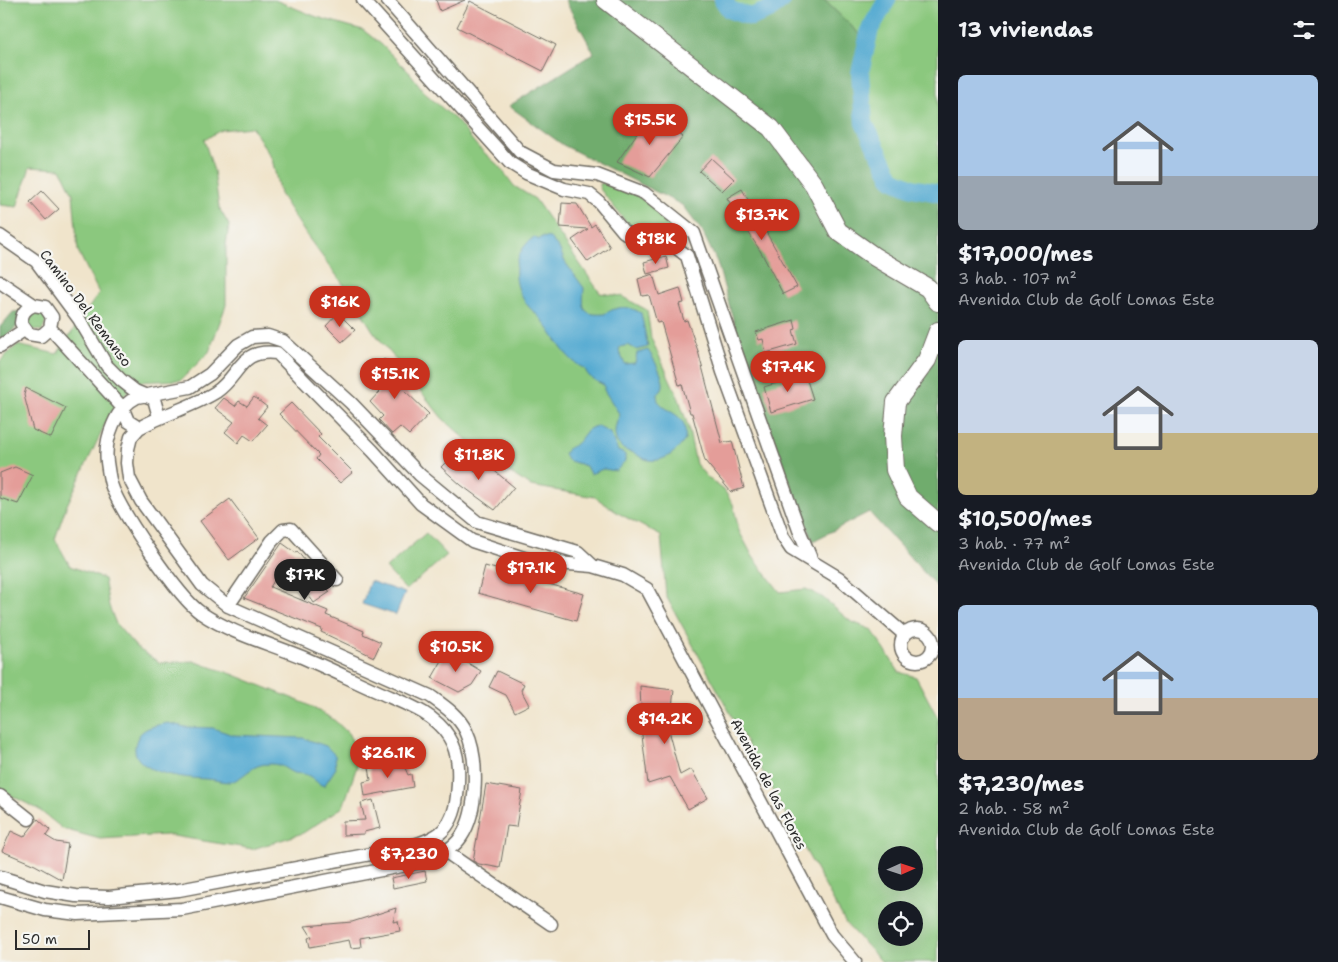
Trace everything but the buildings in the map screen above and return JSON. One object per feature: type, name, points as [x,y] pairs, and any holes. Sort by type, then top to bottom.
[{"type":"main road","points":[[606,0],[771,128],[814,185],[838,232],[875,257],[928,288],[938,302]]},
{"type":"main road","points":[[938,331],[927,360],[896,402],[893,436],[894,470],[908,497],[938,523]]},
{"type":"street","points":[[363,0],[510,163],[526,173],[564,189],[589,194],[599,202],[623,231],[633,238],[640,241],[669,242],[687,256],[723,372],[783,537],[791,549],[839,578],[905,635]]},
{"type":"street","points":[[387,0],[520,152],[554,170],[598,175],[644,193],[694,234],[795,520],[812,561]]},
{"type":"street","points":[[589,194],[598,175]]},
{"type":"street","points":[[680,249],[694,234]]},
{"type":"street","name":"Camino Del Remanso","points":[[0,236],[36,261],[79,319],[114,373],[136,391],[150,396]]},
{"type":"street","points":[[0,282],[34,305],[45,307],[49,311],[52,317],[50,328],[46,333],[34,336],[24,330],[21,323],[22,315],[26,308],[34,305]]},
{"type":"street","points":[[50,328],[122,408],[128,421],[139,428]]},
{"type":"street","points":[[0,346],[24,330]]},
{"type":"street","points":[[0,877],[53,892],[76,896],[118,896],[179,890],[402,848],[431,840],[448,826],[456,803],[459,780],[456,756],[450,738],[428,714],[302,657],[224,627],[200,612],[181,592],[126,515],[111,484],[107,458],[110,434],[122,408],[137,397],[190,387],[210,374],[238,345],[252,337],[268,336],[283,341],[351,403],[420,475],[477,522],[578,552],[593,566]]},
{"type":"street","points":[[0,897],[45,910],[78,914],[182,909],[427,861],[445,853],[461,837],[472,809],[475,781],[473,755],[466,732],[453,713],[430,696],[228,606],[202,585],[141,501],[129,478],[128,449],[131,437],[139,428],[218,391],[242,363],[254,354],[265,352],[277,353],[373,451],[421,504],[472,541],[534,561],[593,566]]},
{"type":"street","points":[[150,396],[157,404],[159,417]]},
{"type":"street","points":[[228,606],[272,541],[283,530],[291,529],[337,580]]},
{"type":"street","name":"Avenida de las Flores","points":[[593,566],[623,575],[647,588],[832,935],[855,962]]},
{"type":"street","points":[[0,796],[29,819]]},
{"type":"street","points":[[431,840],[445,853],[551,924]]},
{"type":"green space","points":[[0,0],[275,0],[317,17],[363,30],[382,45],[410,73],[426,94],[457,121],[477,146],[500,167],[514,186],[535,199],[600,293],[621,296],[647,310],[651,338],[679,399],[688,426],[696,464],[707,477],[724,490],[733,504],[739,531],[753,557],[780,592],[806,589],[822,597],[850,621],[872,630],[899,672],[916,677],[938,718],[938,962],[882,962],[846,924],[666,596],[661,536],[618,513],[595,497],[531,486],[491,461],[442,418],[373,331],[349,292],[307,236],[280,194],[272,159],[252,127],[221,130],[204,140],[214,171],[219,208],[229,225],[226,245],[226,305],[209,352],[181,380],[135,382],[110,414],[66,507],[55,539],[70,566],[104,579],[109,606],[116,624],[137,648],[160,663],[193,661],[232,674],[304,703],[333,719],[348,733],[357,750],[357,766],[343,807],[303,833],[253,849],[167,835],[100,839],[63,829],[38,809],[0,790],[0,361],[17,345],[57,354],[99,293],[78,251],[73,194],[61,169],[30,167],[17,207],[0,205]]},
{"type":"green space","points":[[565,0],[730,0],[734,5],[750,11],[766,5],[772,0],[824,0],[871,45],[866,73],[870,122],[896,175],[914,183],[938,188],[938,588],[869,512],[813,541],[752,386],[717,262],[702,231],[682,205],[563,145],[509,106],[594,53]]},
{"type":"green space","points":[[730,0],[772,0],[756,8],[745,9],[735,5]]},
{"type":"green space","points":[[824,0],[938,0],[938,188],[914,183],[896,175],[870,122],[866,73],[871,45]]},
{"type":"green space","points":[[603,183],[637,195],[687,235],[679,240],[670,235],[633,231],[600,189],[600,184]]},
{"type":"green space","points":[[34,309],[43,311],[48,317],[42,331],[27,328],[27,313]]},
{"type":"green space","points":[[22,311],[20,324],[0,342],[0,327],[13,312]]},
{"type":"green space","points":[[426,533],[447,555],[406,590],[386,568]]},
{"type":"water","points":[[534,237],[539,240],[541,237],[550,238],[559,248],[565,262],[584,288],[584,305],[587,311],[604,314],[614,309],[627,308],[641,313],[648,347],[637,350],[628,345],[620,347],[619,351],[625,364],[635,363],[637,353],[648,350],[659,369],[663,385],[662,390],[657,396],[658,401],[678,416],[684,425],[685,431],[685,440],[669,456],[663,459],[650,460],[626,451],[617,443],[615,429],[620,415],[604,390],[604,385],[590,377],[585,369],[567,355],[543,322],[523,299],[516,280],[517,262],[526,244]]},
{"type":"water","points":[[597,426],[610,433],[618,451],[625,454],[625,461],[616,471],[603,469],[590,474],[586,466],[567,460],[564,454],[587,431]]},
{"type":"water","points":[[370,581],[405,593],[396,615],[362,604]]},
{"type":"water","points":[[168,723],[185,727],[213,728],[233,735],[303,738],[326,746],[335,755],[336,768],[324,786],[307,775],[294,773],[275,764],[257,766],[234,781],[229,782],[171,775],[146,766],[138,759],[135,749],[138,737],[143,731]]},
{"type":"waterway","points":[[723,0],[730,10],[751,17],[769,10],[782,0]]},
{"type":"waterway","points":[[887,0],[870,29],[860,73],[864,123],[892,179],[912,188],[938,193]]}]
